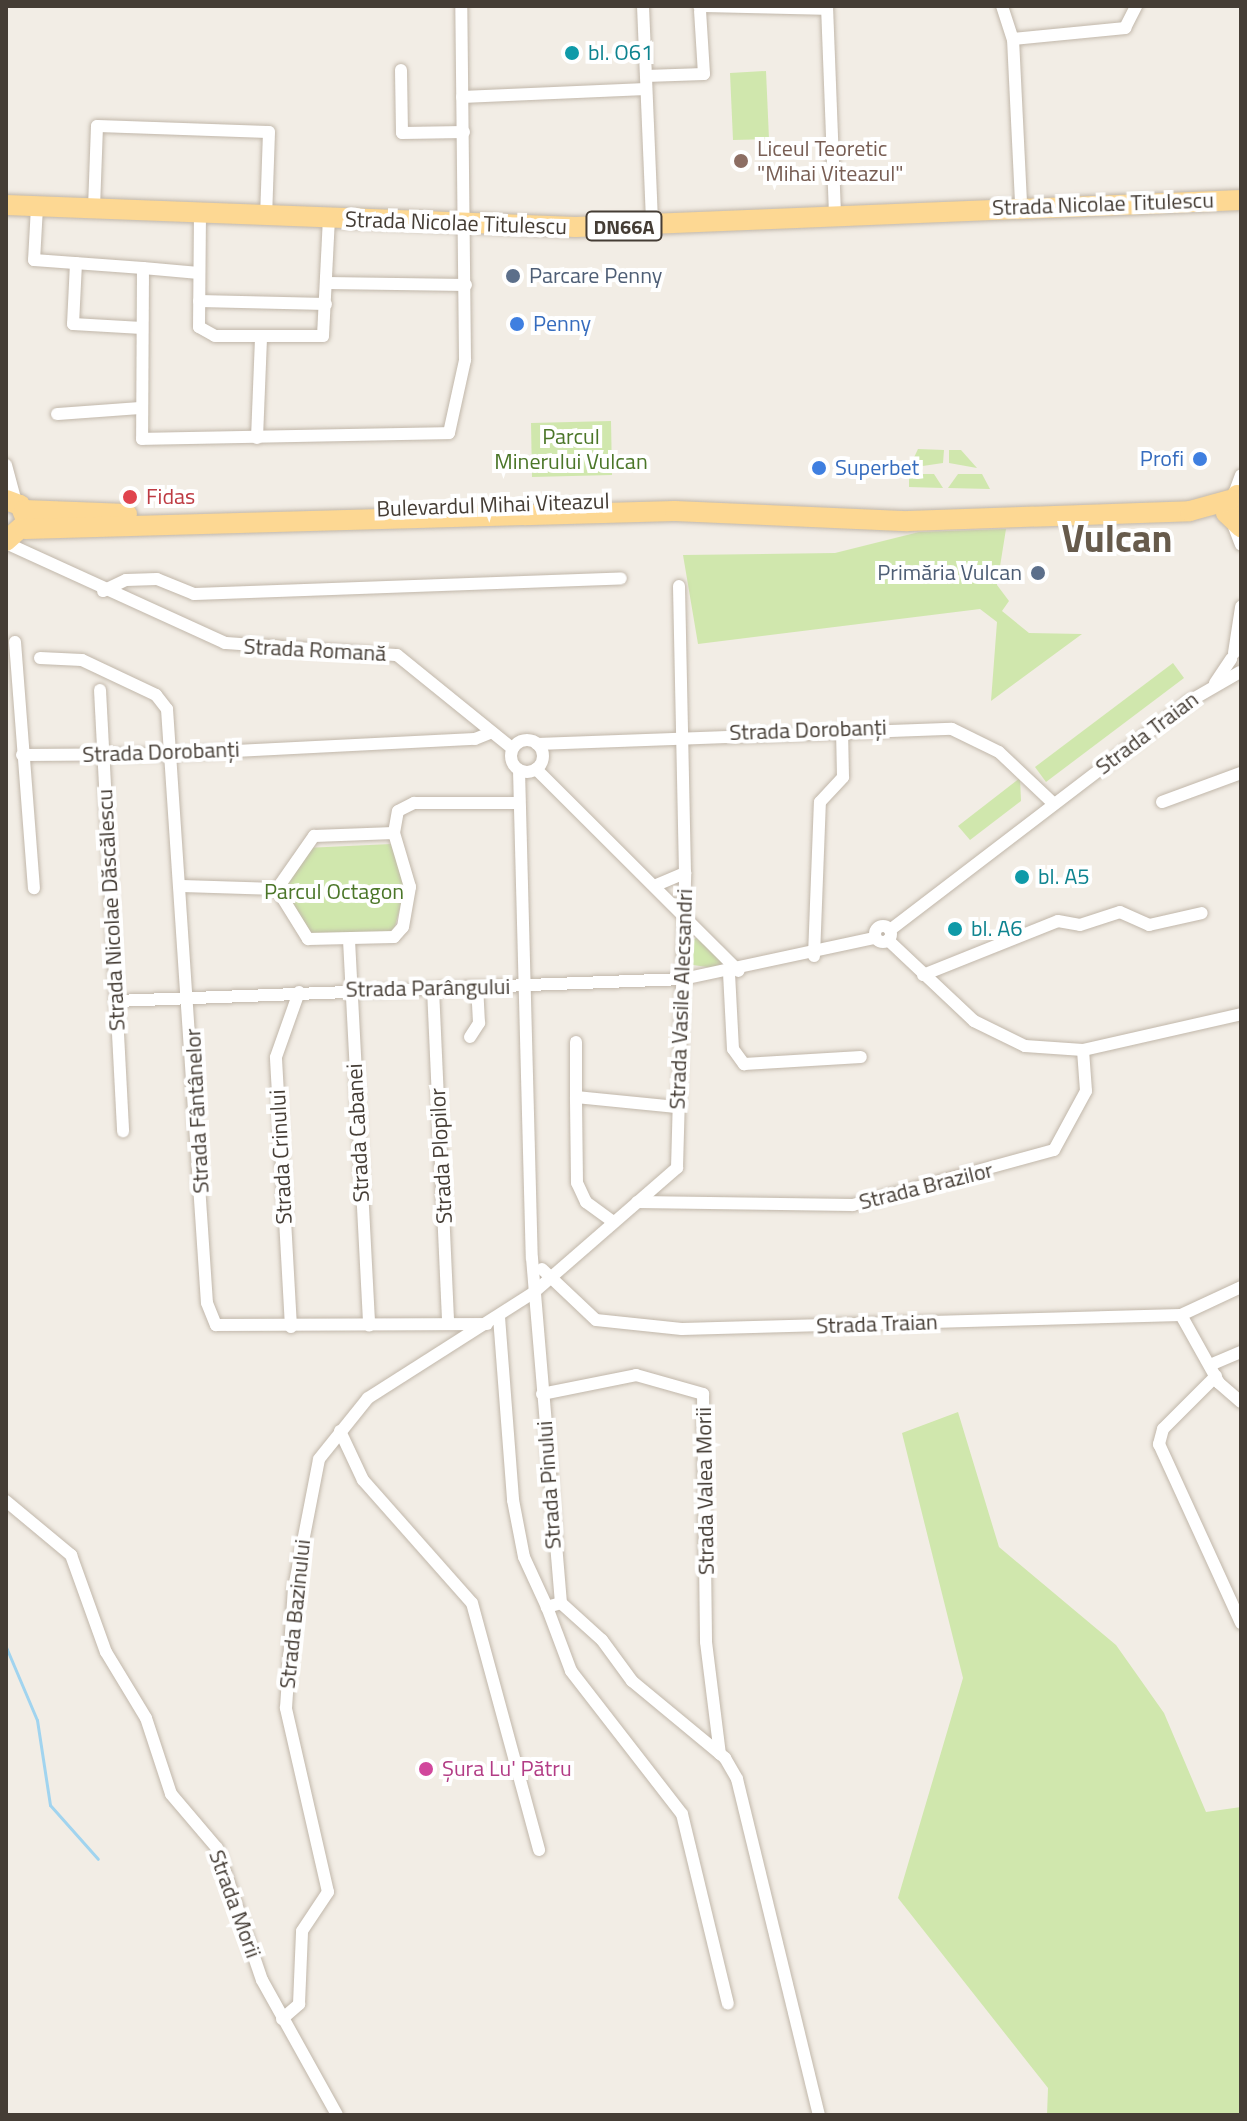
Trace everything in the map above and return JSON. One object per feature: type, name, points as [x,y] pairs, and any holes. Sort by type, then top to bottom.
[{"type":"main road","name":"Strada Nicolae Titulescu","points":[[6,205],[467,226],[652,225],[1021,205],[1241,200]]},
{"type":"main road","name":"Bulevardul Mihai Viteazul","points":[[15,523],[674,499],[962,514],[1190,511],[1235,497]]},
{"type":"main road","points":[[1235,497],[1235,524]]},
{"type":"main road","name":"Bulevardul Mihai Viteazul","points":[[1190,511],[1235,524]]},
{"type":"street","points":[[143,268],[142,439],[449,433],[465,360],[467,226],[461,6]]},
{"type":"street","points":[[643,6],[652,225]]},
{"type":"street","points":[[1002,6],[1013,39],[1021,205]]},
{"type":"street","points":[[1013,39],[1125,28],[1136,6]]},
{"type":"street","points":[[462,97],[646,82],[704,74],[699,9],[827,8],[835,216]]},
{"type":"street","points":[[401,70],[402,133],[464,132]]},
{"type":"street","points":[[94,208],[97,126],[269,132],[266,216]]},
{"type":"street","points":[[37,207],[34,260],[199,273]]},
{"type":"street","points":[[200,213],[199,301],[206,334],[261,338],[318,340],[326,304],[329,219]]},
{"type":"street","points":[[76,263],[73,324],[142,328]]},
{"type":"street","points":[[327,283],[466,285]]},
{"type":"street","points":[[199,301],[326,304]]},
{"type":"street","points":[[257,438],[261,338]]},
{"type":"street","points":[[57,414],[141,408]]},
{"type":"street","name":"Strada Romană","points":[[6,465],[15,523],[30,556],[103,591],[240,647],[397,655],[512,748]]},
{"type":"street","points":[[1235,497],[1241,475]]},
{"type":"street","points":[[1235,524],[1241,545]]},
{"type":"street","points":[[103,591],[126,580],[157,579],[194,594],[621,578]]},
{"type":"street","name":"Strada Vasile Alecsandri","points":[[495,1320],[533,1293],[548,1275],[677,1168],[685,873],[679,586]]},
{"type":"street","name":"Strada Traian","points":[[1215,683],[1235,654],[1241,607]]},
{"type":"street","points":[[15,642],[34,888]]},
{"type":"street","points":[[1235,654],[1240,672]]},
{"type":"street","name":"Strada Fântânelor","points":[[40,658],[95,664],[163,700],[176,754],[211,1315],[225,1329],[448,1324],[495,1320]]},
{"type":"street","name":"Strada Traian","points":[[734,972],[814,956],[884,936],[1053,803],[1215,683],[1240,672]]},
{"type":"street","name":"Strada Nicolae Dăscălescu","points":[[100,690],[123,1131]]},
{"type":"street","points":[[814,956],[820,802],[843,777],[842,729]]},
{"type":"street","name":"Strada Dorobanți","points":[[537,744],[683,733],[952,729],[999,752],[1053,803]]},
{"type":"street","name":"Strada Dorobanți","points":[[22,755],[176,754],[475,739],[492,732]]},
{"type":"street","points":[[536,769],[543,757],[537,744],[524,740],[512,748],[519,770],[536,769],[654,886],[734,972],[733,1049],[744,1064],[861,1057]]},
{"type":"street","name":"Strada Pinului","points":[[519,770],[522,987],[533,1293],[561,1603]]},
{"type":"street","points":[[1162,802],[1241,773]]},
{"type":"street","points":[[277,889],[299,933],[349,940],[394,937],[403,927],[410,887],[394,833],[398,811],[414,803],[518,803]]},
{"type":"street","points":[[277,889],[314,836],[394,833]]},
{"type":"street","points":[[654,886],[685,873]]},
{"type":"street","points":[[182,886],[277,889]]},
{"type":"street","points":[[923,975],[1058,921],[1080,925],[1120,912],[1149,925],[1202,913]]},
{"type":"street","points":[[884,936],[974,1021],[1011,1042],[1083,1050],[1241,1014]]},
{"type":"street","name":"Strada Cabanei","points":[[349,940],[369,1325]]},
{"type":"street","name":"Strada Parângului","points":[[116,1001],[351,989],[522,987],[683,979],[734,972]]},
{"type":"street","points":[[470,1037],[479,1023],[477,988]]},
{"type":"street","name":"Strada Plopilor","points":[[433,989],[448,1324]]},
{"type":"street","name":"Strada Crinului","points":[[291,1327],[276,1057],[299,992]]},
{"type":"street","points":[[576,1042],[577,1183],[586,1202],[612,1221]]},
{"type":"street","name":"Strada Brazilor","points":[[637,1202],[853,1205],[1054,1150],[1086,1091],[1083,1050]]},
{"type":"street","points":[[576,1097],[677,1107]]},
{"type":"street","name":"Strada Traian","points":[[532,1258],[596,1320],[620,1326],[1181,1315],[1241,1287]]},
{"type":"street","points":[[1181,1315],[1213,1370],[1241,1402]]},
{"type":"street","points":[[495,1320],[513,1500],[524,1557],[571,1671],[682,1814],[728,2004]]},
{"type":"street","name":"Strada Bazinului","points":[[282,2019],[299,2004],[302,1931],[328,1892],[286,1708],[311,1486],[340,1431],[387,1383],[495,1320]]},
{"type":"street","points":[[1241,1352],[1213,1370],[1163,1429],[1159,1444],[1239,1609],[1241,1623]]},
{"type":"street","name":"Strada Valea Morii","points":[[542,1394],[636,1375],[703,1394],[706,1642],[720,1754]]},
{"type":"street","points":[[340,1431],[363,1480],[472,1603],[539,1850]]},
{"type":"street","name":"Strada Morii","points":[[6,1501],[71,1555],[106,1652],[146,1718],[171,1794],[217,1848],[282,2019],[337,2115]]},
{"type":"street","points":[[547,1607],[561,1603],[602,1640],[632,1681],[720,1754],[737,1779],[819,2115]]},
{"type":"green space","points":[[766,71],[769,139],[733,140],[730,73]]},
{"type":"green space","name":"Parcul Minerului Vulcan","points":[[611,421],[612,475],[532,477],[531,423]]},
{"type":"green space","points":[[918,449],[944,450],[943,463],[909,468]]},
{"type":"green space","points":[[949,450],[961,450],[977,468],[949,463]]},
{"type":"green space","points":[[909,474],[934,474],[943,488],[909,487]]},
{"type":"green space","points":[[958,474],[982,474],[990,489],[948,488]]},
{"type":"green space","points":[[1006,529],[997,585],[1009,601],[1002,611],[1029,633],[1082,634],[991,701],[997,622],[980,609],[698,644],[683,555],[835,553],[919,532]]},
{"type":"green space","points":[[1173,663],[1184,678],[1046,782],[1035,767]]},
{"type":"green space","points":[[1020,778],[1021,801],[970,840],[958,826]]},
{"type":"green space","name":"Parcul Octagon","points":[[391,844],[406,887],[393,933],[309,936],[283,892],[305,848]]},
{"type":"green space","points":[[697,938],[722,962],[721,969],[693,965],[690,940]]},
{"type":"green space","points":[[958,1412],[999,1547],[1116,1645],[1164,1713],[1206,1812],[1241,1807],[1241,2115],[1047,2115],[1048,2088],[898,1898],[963,1678],[902,1433]]},
{"type":"waterway","points":[[6,1647],[37,1720],[50,1805],[98,1859]]},
{"type":"place","name":"bl. O61","points":[[572,53]]},
{"type":"place","name":"Liceul Teoretic \"Mihai Viteazul\"","points":[[741,161]]},
{"type":"place","name":"Parcare Penny","points":[[513,276]]},
{"type":"place","name":"Penny","points":[[517,324]]},
{"type":"place","name":"Profi","points":[[1200,459]]},
{"type":"place","name":"Superbet","points":[[819,468]]},
{"type":"place","name":"Fidas","points":[[130,497]]},
{"type":"place","name":"Primăria Vulcan","points":[[1038,573]]},
{"type":"place","name":"bl. A5","points":[[1022,877]]},
{"type":"place","name":"bl. A6","points":[[955,929]]},
{"type":"place","name":"Șura Lu' Pătru","points":[[426,1769]]},
{"type":"district","name":"Vulcan","points":[[1117,539]]}]
